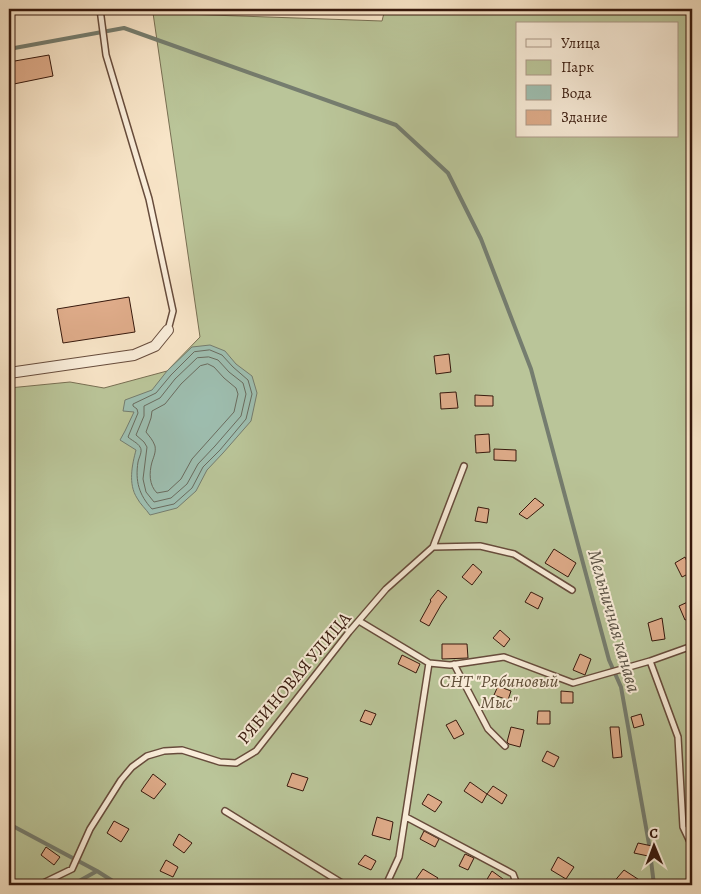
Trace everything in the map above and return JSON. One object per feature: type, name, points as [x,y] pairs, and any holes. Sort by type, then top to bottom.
[{"type":"street","points":[[9,373],[134,356],[155,346],[168,330]]},
{"type":"lane","points":[[100,9],[106,55],[149,199],[173,311],[168,330]]},
{"type":"lane","name":"РЯБИНОВАЯ УЛИЦА","points":[[40,885],[72,869],[90,829],[121,780],[132,767],[147,756],[164,751],[182,750],[220,762],[236,763],[256,751],[386,588],[433,547],[464,466]]},
{"type":"lane","points":[[433,547],[480,546],[514,554],[572,590]]},
{"type":"lane","points":[[359,621],[429,664],[454,664],[504,657],[573,683],[650,661],[692,646]]},
{"type":"lane","points":[[650,661],[678,737],[683,826],[692,846]]},
{"type":"lane","points":[[386,885],[399,857],[429,664]]},
{"type":"lane","points":[[454,664],[488,729],[505,746]]},
{"type":"lane","points":[[225,811],[345,885]]},
{"type":"lane","points":[[406,816],[513,874],[516,882],[520,885]]},
{"type":"green space","name":"СНТ \"Рябиновый Мыс\"","points":[[385,9],[692,9],[692,885],[9,885],[9,388],[70,382],[104,388],[167,371],[200,337],[153,13],[382,21]]},
{"type":"water","points":[[210,345],[225,351],[236,364],[252,376],[257,393],[251,421],[207,470],[196,491],[177,508],[150,515],[138,500],[132,487],[132,468],[136,450],[120,440],[134,412],[123,411],[125,400],[152,390],[167,371],[192,347]]},
{"type":"building","points":[[49,55],[53,76],[9,85],[9,62]]},
{"type":"building","points":[[129,297],[135,332],[63,343],[57,309]]},
{"type":"building","points":[[449,354],[451,372],[436,374],[434,356]]},
{"type":"building","points":[[456,392],[458,408],[441,409],[440,393]]},
{"type":"building","points":[[475,395],[493,396],[493,406],[475,406]]},
{"type":"building","points":[[489,434],[490,452],[476,453],[475,435]]},
{"type":"building","points":[[494,449],[516,450],[516,461],[494,460]]},
{"type":"building","points":[[535,498],[544,505],[527,519],[519,514]]},
{"type":"building","points":[[478,507],[489,509],[487,523],[475,521]]},
{"type":"building","points":[[554,549],[576,563],[568,577],[545,563]]},
{"type":"building","points":[[685,557],[692,572],[682,577],[675,563]]},
{"type":"building","points":[[473,564],[482,572],[472,585],[462,577]]},
{"type":"building","points":[[438,590],[447,597],[429,626],[420,621],[430,600]]},
{"type":"building","points":[[531,592],[543,598],[538,609],[525,602]]},
{"type":"building","points":[[692,600],[692,617],[685,620],[679,606]]},
{"type":"building","points":[[662,618],[665,639],[652,641],[648,623]]},
{"type":"building","points":[[500,630],[510,639],[504,647],[493,638]]},
{"type":"building","points":[[442,644],[467,644],[468,658],[442,659]]},
{"type":"building","points":[[580,654],[591,659],[585,675],[573,670]]},
{"type":"building","points":[[402,655],[420,664],[416,673],[398,664]]},
{"type":"building","points":[[498,686],[511,691],[508,700],[494,695]]},
{"type":"building","points":[[561,691],[573,692],[573,703],[561,703]]},
{"type":"building","points":[[365,710],[376,714],[371,725],[360,721]]},
{"type":"building","points":[[538,711],[550,711],[550,724],[537,724]]},
{"type":"building","points":[[641,714],[644,725],[634,728],[631,717]]},
{"type":"building","points":[[456,720],[464,734],[454,739],[446,725]]},
{"type":"building","points":[[511,727],[524,730],[520,747],[507,742]]},
{"type":"building","points":[[610,727],[619,727],[622,757],[613,758]]},
{"type":"building","points":[[547,751],[559,757],[554,767],[542,761]]},
{"type":"building","points":[[292,773],[308,778],[303,791],[287,786]]},
{"type":"building","points":[[153,774],[166,784],[154,799],[141,791]]},
{"type":"building","points":[[470,782],[487,794],[482,803],[464,791]]},
{"type":"building","points":[[493,786],[507,795],[502,804],[487,794]]},
{"type":"building","points":[[428,794],[442,802],[435,812],[422,804]]},
{"type":"building","points":[[377,817],[393,822],[390,840],[372,835]]},
{"type":"building","points":[[114,821],[129,829],[121,842],[107,833]]},
{"type":"building","points":[[424,831],[439,839],[435,847],[420,839]]},
{"type":"building","points":[[179,834],[192,843],[184,853],[173,845]]},
{"type":"building","points":[[638,843],[652,846],[648,856],[634,853]]},
{"type":"building","points":[[46,847],[60,857],[54,865],[41,855]]},
{"type":"building","points":[[465,854],[474,858],[468,870],[459,866]]},
{"type":"building","points":[[365,855],[376,861],[371,870],[358,864]]},
{"type":"building","points":[[558,857],[574,867],[566,879],[551,870]]},
{"type":"building","points":[[166,860],[178,867],[173,877],[160,871]]},
{"type":"building","points":[[423,869],[438,878],[433,885],[426,885],[416,879]]},
{"type":"building","points":[[624,870],[647,885],[611,885]]},
{"type":"building","points":[[492,871],[503,879],[499,885],[492,885],[486,881]]},
{"type":"waterway","name":"Мельничная канава","points":[[9,49],[124,28],[396,125],[448,173],[481,239],[531,369],[609,660],[621,687],[649,844],[654,885]]},
{"type":"waterway","points":[[9,824],[97,871],[119,885]]},
{"type":"waterway","points":[[72,885],[97,871]]}]
